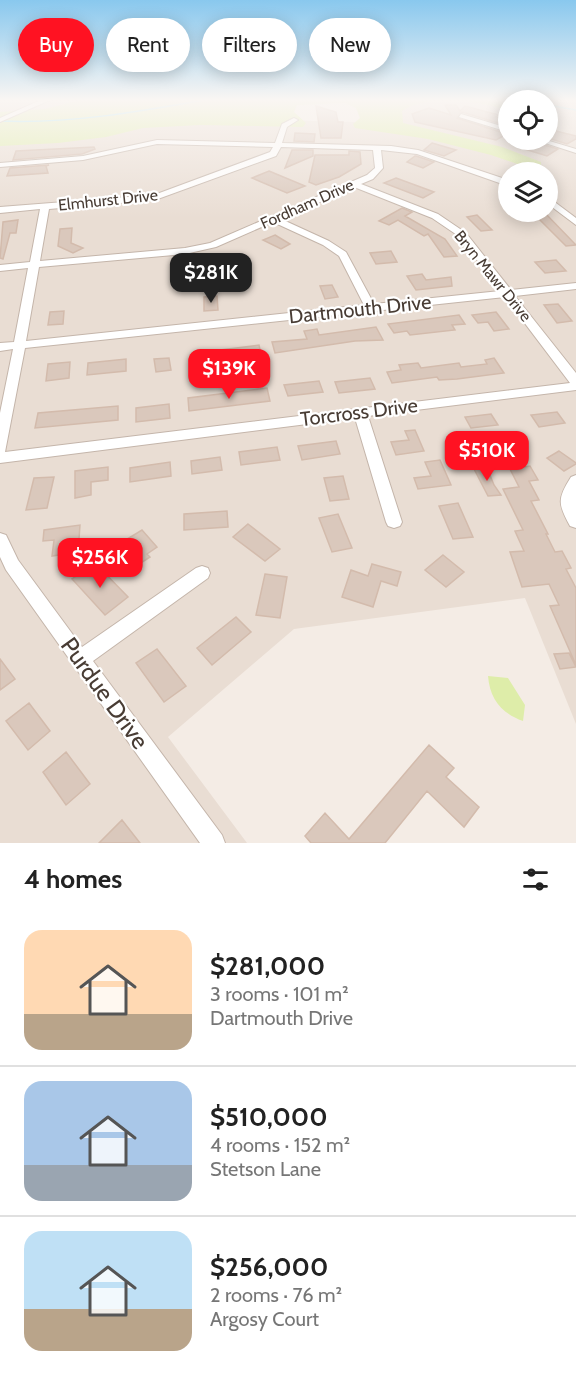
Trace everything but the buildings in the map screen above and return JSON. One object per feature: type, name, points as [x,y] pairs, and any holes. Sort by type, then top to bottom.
[{"type":"street","name":"Elmhurst Drive","points":[[0,210],[164,195],[266,158],[275,152],[279,139]]},
{"type":"street","points":[[0,165],[83,158],[157,142],[278,145],[377,148],[418,152],[498,180]]},
{"type":"street","points":[[558,146],[576,151]]},
{"type":"street","name":"Fordham Drive","points":[[0,268],[199,249],[225,241],[354,184],[377,171],[379,165],[377,148]]},
{"type":"street","name":"Bryn Mawr Drive","points":[[354,184],[426,212],[455,228],[508,293],[576,384]]},
{"type":"street","points":[[0,448],[45,207]]},
{"type":"street","points":[[558,208],[576,222]]},
{"type":"street","points":[[274,219],[326,243],[343,254],[371,308]]},
{"type":"street","name":"Dartmouth Drive","points":[[0,347],[576,286]]},
{"type":"street","name":"Torcross Drive","points":[[0,458],[576,384]]},
{"type":"street","points":[[360,412],[394,522]]},
{"type":"street","points":[[576,481],[568,494],[570,511],[576,522]]},
{"type":"street","name":"Purdue Drive","points":[[0,540],[12,565],[214,843]]},
{"type":"street","points":[[80,659],[202,573]]},
{"type":"shaded area","points":[[0,139],[498,139],[498,150],[558,150],[558,139],[576,139],[576,724],[525,598],[294,629],[168,737],[247,843],[0,843]]},
{"type":"green space","points":[[0,139],[87,139],[0,146]]},
{"type":"green space","points":[[429,139],[470,139],[498,146],[498,150],[510,150],[541,162],[512,162]]},
{"type":"green space","points":[[488,676],[508,678],[525,705],[523,721],[509,714],[498,704],[491,692]]}]
